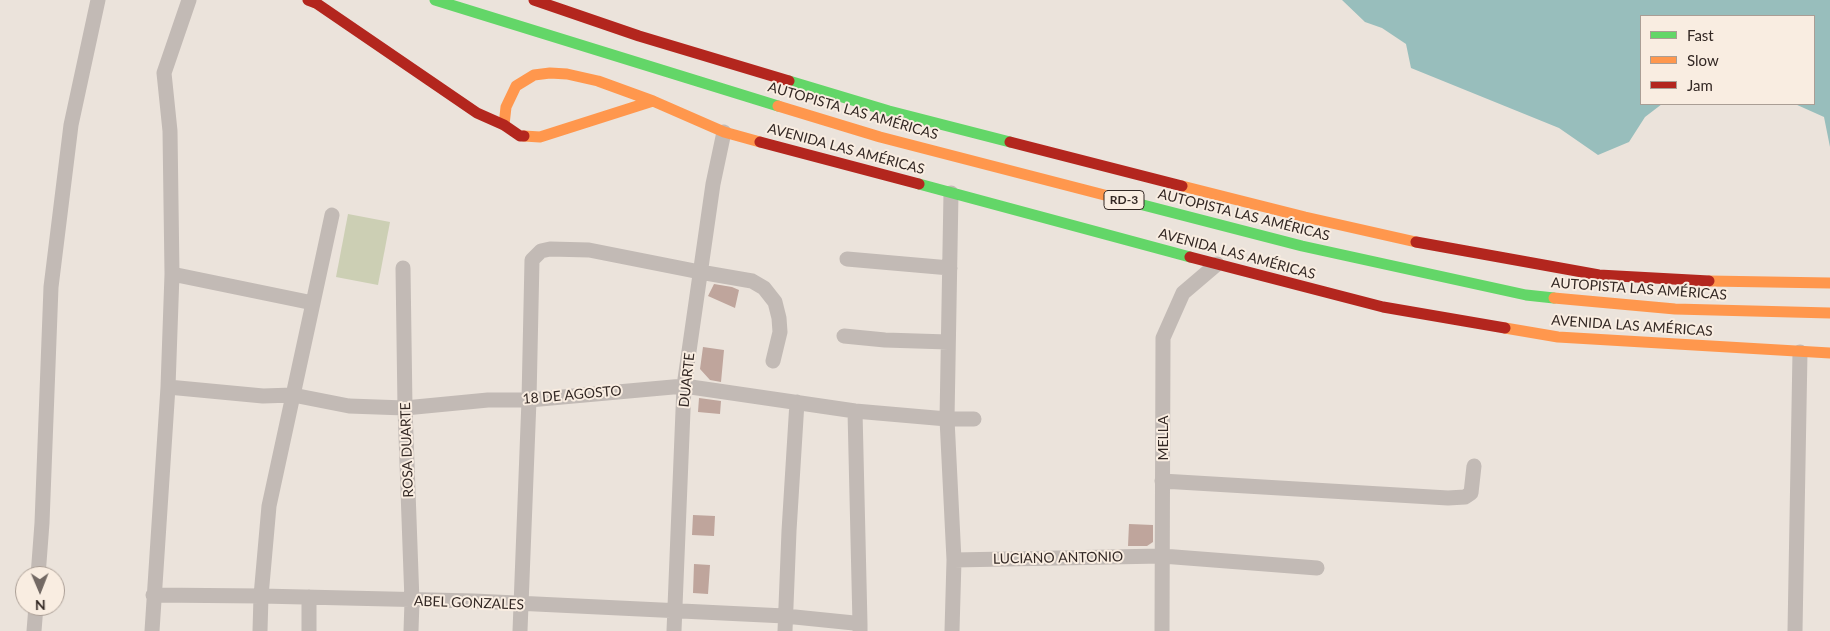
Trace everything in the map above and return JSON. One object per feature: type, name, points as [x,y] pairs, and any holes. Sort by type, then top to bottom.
[{"type":"main road","name":"AUTOPISTA LAS AMÉRICAS","points":[[435,0],[880,137],[1302,246],[1526,295],[1675,309],[1830,312]]},
{"type":"main road","name":"AUTOPISTA LAS AMÉRICAS","points":[[534,0],[639,36],[889,111],[1305,217],[1412,241],[1599,275],[1678,280],[1830,284]]},
{"type":"main road","points":[[312,1],[477,113],[504,125],[520,136],[540,137],[653,101]]},
{"type":"main road","name":"AVENIDA LAS AMÉRICAS","points":[[504,125],[506,107],[516,86],[534,75],[550,73],[568,74],[598,81],[653,101],[724,132],[1383,307],[1558,337],[1800,352],[1830,352]]},
{"type":"street","points":[[39,566],[51,287],[71,125],[98,0]]},
{"type":"street","points":[[152,631],[168,387],[172,274],[170,131],[164,73],[189,0]]},
{"type":"street","name":"DUARTE","points":[[674,631],[684,386],[713,184],[724,132]]},
{"type":"street","points":[[951,193],[947,420],[954,560],[952,631]]},
{"type":"street","points":[[260,631],[261,596],[269,506],[332,215]]},
{"type":"street","points":[[520,631],[529,400],[532,260],[541,251],[550,249],[589,250],[700,272],[752,280],[764,288],[775,302],[780,332],[774,361]]},
{"type":"street","points":[[847,259],[950,268]]},
{"type":"street","name":"MELLA","points":[[1162,631],[1163,338],[1183,293],[1217,264]]},
{"type":"street","name":"ROSA DUARTE","points":[[403,268],[405,408],[412,601],[411,631]]},
{"type":"street","points":[[172,274],[313,303]]},
{"type":"street","points":[[844,336],[885,340],[948,342]]},
{"type":"street","points":[[1795,631],[1800,352]]},
{"type":"street","name":"18 DE AGOSTO","points":[[168,387],[263,396],[293,395],[349,406],[405,408],[488,400],[529,400],[684,386],[855,412],[947,420],[974,419]]},
{"type":"street","points":[[785,624],[797,402]]},
{"type":"street","points":[[855,412],[860,628]]},
{"type":"street","points":[[1162,481],[1465,497],[1471,493],[1474,466]]},
{"type":"street","name":"LUCIANO ANTONIO","points":[[954,560],[1162,556],[1317,568]]},
{"type":"street","name":"ABEL GONZALES","points":[[153,595],[474,601],[675,611],[785,624],[860,628]]},
{"type":"street","points":[[309,598],[309,631]]},
{"type":"street","points":[[34,631],[35,616]]},
{"type":"green space","points":[[348,214],[390,222],[378,285],[336,277]]},
{"type":"water","points":[[1342,0],[1830,0],[1830,147],[1824,117],[1797,105],[1815,105],[1815,15],[1640,15],[1640,105],[1661,105],[1645,117],[1629,142],[1598,155],[1559,128],[1411,68],[1406,44],[1382,28],[1365,22]]},
{"type":"building","points":[[714,284],[739,290],[735,308],[708,296]]},
{"type":"building","points":[[703,347],[724,350],[721,382],[710,380],[700,369]]},
{"type":"building","points":[[699,398],[721,401],[720,414],[698,412]]},
{"type":"building","points":[[693,515],[715,516],[714,536],[692,535]]},
{"type":"building","points":[[1129,524],[1153,525],[1153,542],[1147,546],[1128,546]]},
{"type":"building","points":[[694,564],[710,565],[708,594],[693,593]]},
{"type":"traffic: fast","points":[[435,0],[778,106]]},
{"type":"traffic: fast","points":[[789,81],[889,111],[1010,142]]},
{"type":"traffic: fast","points":[[919,184],[1190,257]]},
{"type":"traffic: fast","points":[[1116,198],[1302,246],[1526,295],[1554,298]]},
{"type":"traffic: slow","points":[[312,0],[316,3]]},
{"type":"traffic: slow","points":[[504,125],[506,107],[516,86],[534,75],[550,73],[567,74],[598,81],[653,101],[724,132],[760,142]]},
{"type":"traffic: slow","points":[[524,136],[540,137],[653,101]]},
{"type":"traffic: slow","points":[[778,106],[880,137],[1116,198]]},
{"type":"traffic: slow","points":[[1182,186],[1305,217],[1416,242]]},
{"type":"traffic: slow","points":[[1709,281],[1830,283]]},
{"type":"traffic: slow","points":[[1554,298],[1675,309],[1830,313]]},
{"type":"traffic: slow","points":[[1505,328],[1558,337],[1830,353]]},
{"type":"traffic: jam","points":[[308,0],[316,3],[477,113],[504,125],[520,136],[524,136]]},
{"type":"traffic: jam","points":[[534,0],[639,36],[789,81]]},
{"type":"traffic: jam","points":[[760,142],[919,184]]},
{"type":"traffic: jam","points":[[1010,142],[1182,186]]},
{"type":"traffic: jam","points":[[1416,242],[1599,275],[1709,281]]},
{"type":"traffic: jam","points":[[1190,257],[1383,307],[1505,328]]}]
